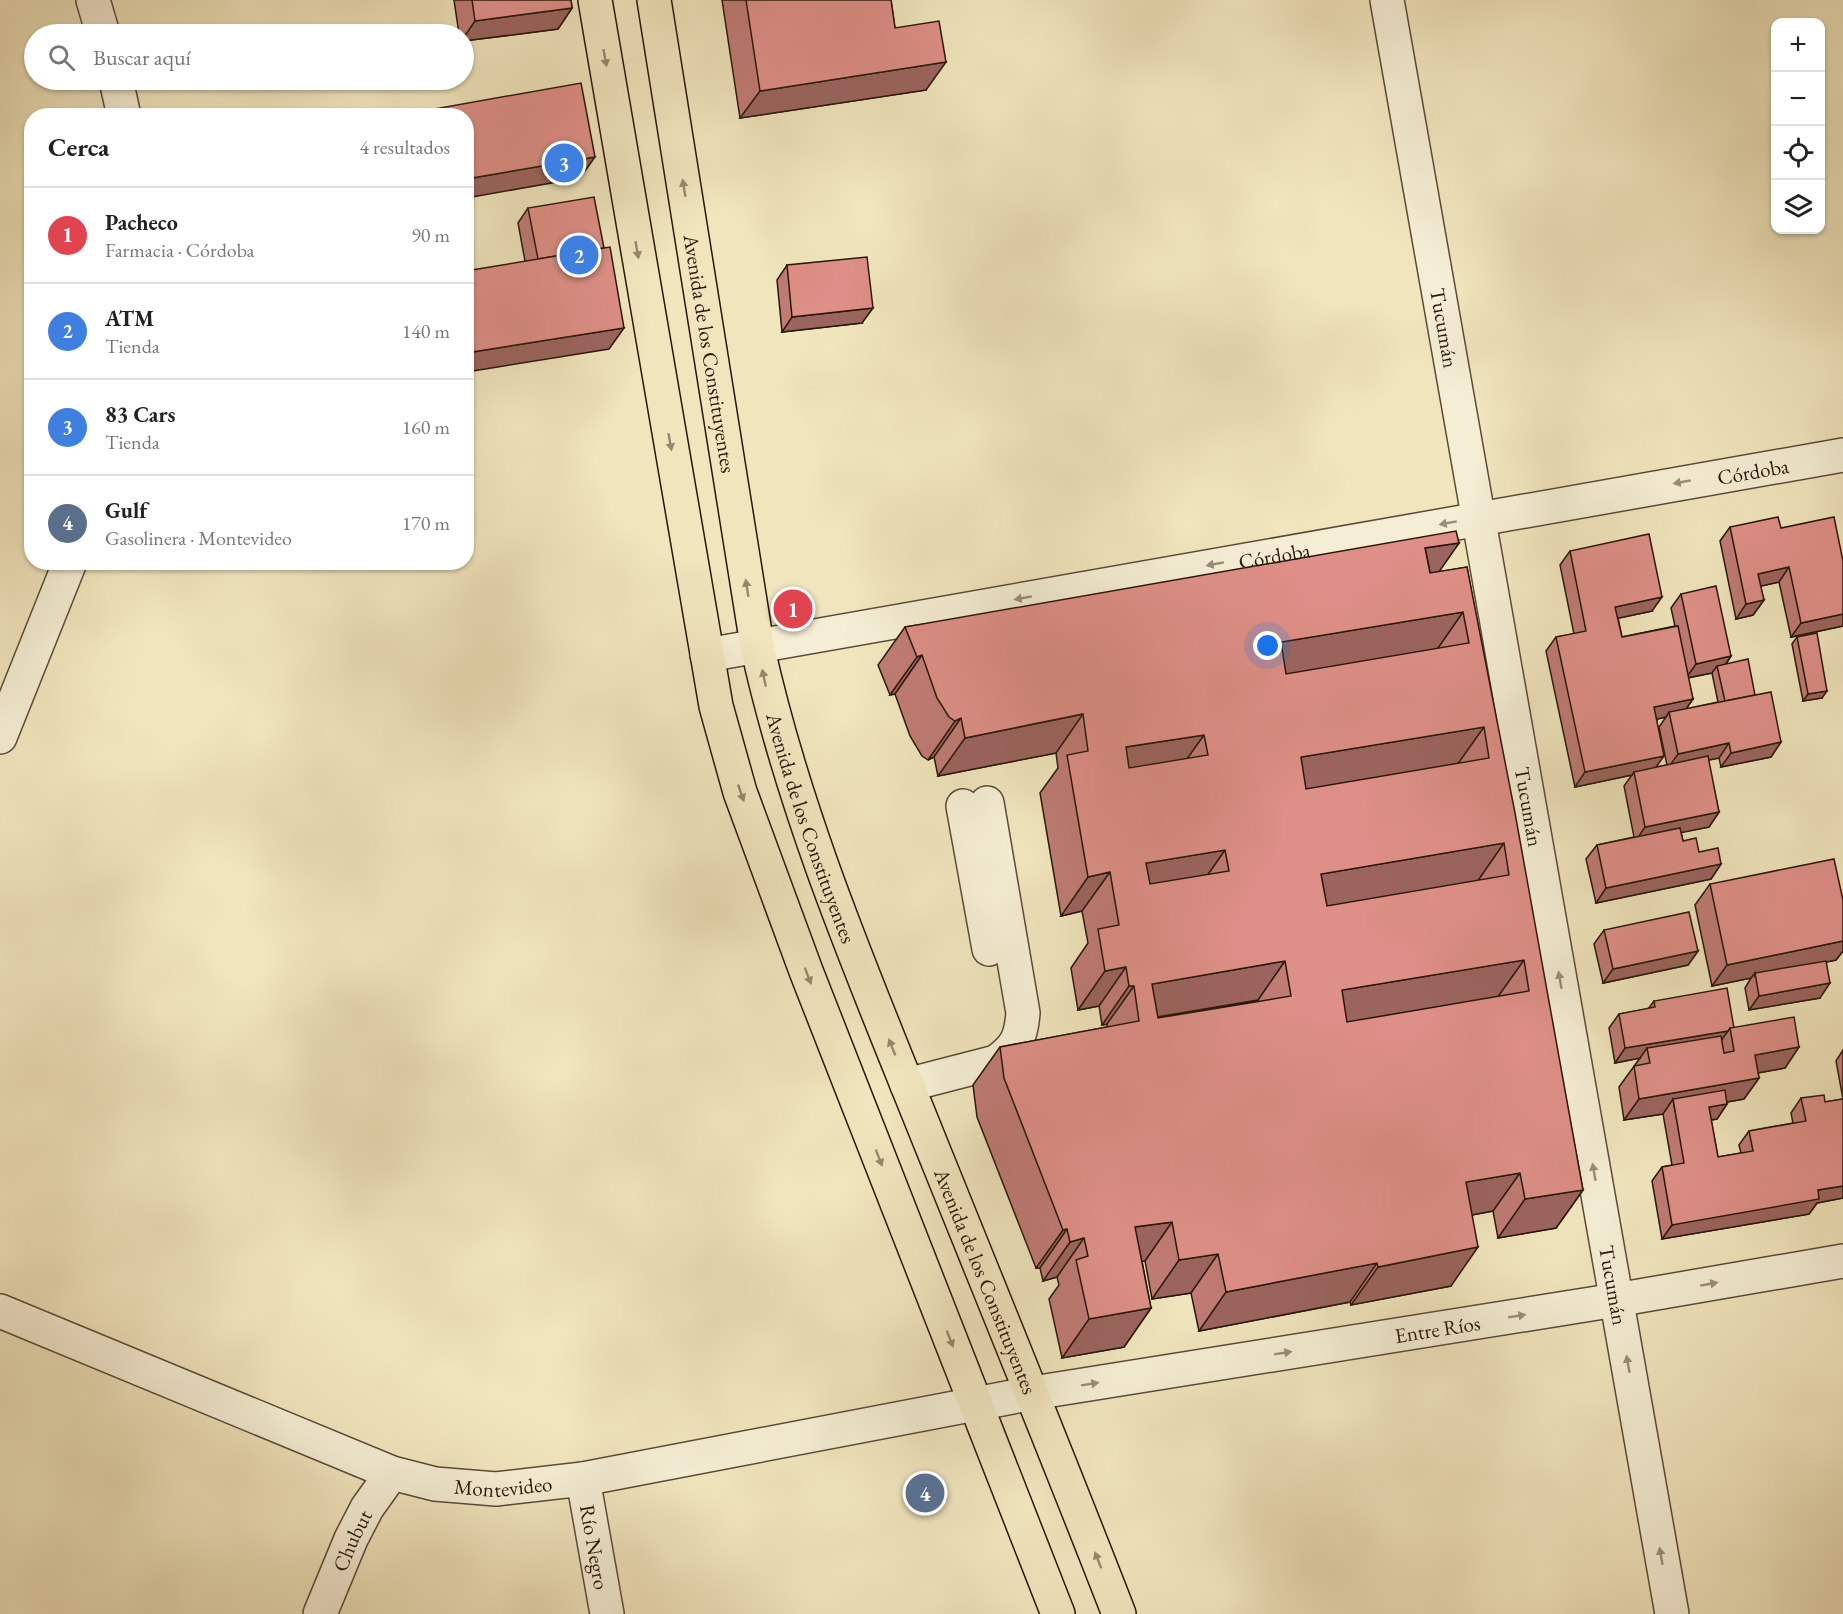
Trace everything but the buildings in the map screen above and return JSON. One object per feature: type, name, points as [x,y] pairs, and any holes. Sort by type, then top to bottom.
[{"type":"main road","points":[[595,0],[716,706],[740,792],[806,971],[1058,1614]]},
{"type":"main road","name":"Avenida de los Constituyentes","points":[[654,0],[757,645],[768,696],[790,775],[856,958],[1033,1393],[1119,1614]]},
{"type":"street","points":[[93,0],[100,24]]},
{"type":"street","name":"Tucumán","points":[[1387,0],[1672,1614]]},
{"type":"street","points":[[118,90],[122,108]]},
{"type":"street","name":"Córdoba","points":[[707,655],[1843,454]]},
{"type":"street","points":[[0,737],[67,570]]},
{"type":"street","points":[[907,1084],[974,1069],[996,1062],[1008,1053],[975,805]]},
{"type":"street","name":"Entre Ríos","points":[[1033,1393],[1616,1300],[1843,1261]]},
{"type":"street","name":"Montevideo","points":[[0,1311],[392,1473],[435,1484],[496,1489],[583,1479],[1033,1393]]},
{"type":"street","name":"Chubut","points":[[320,1614],[351,1539],[367,1508],[392,1473]]},
{"type":"street","name":"Río Negro","points":[[583,1479],[607,1614]]},
{"type":"place","name":"83 Cars","points":[[564,163]]},
{"type":"place","name":"ATM","points":[[579,255]]},
{"type":"place","name":"Pacheco","points":[[793,609]]},
{"type":"place","name":"Gulf","points":[[925,1493]]}]
